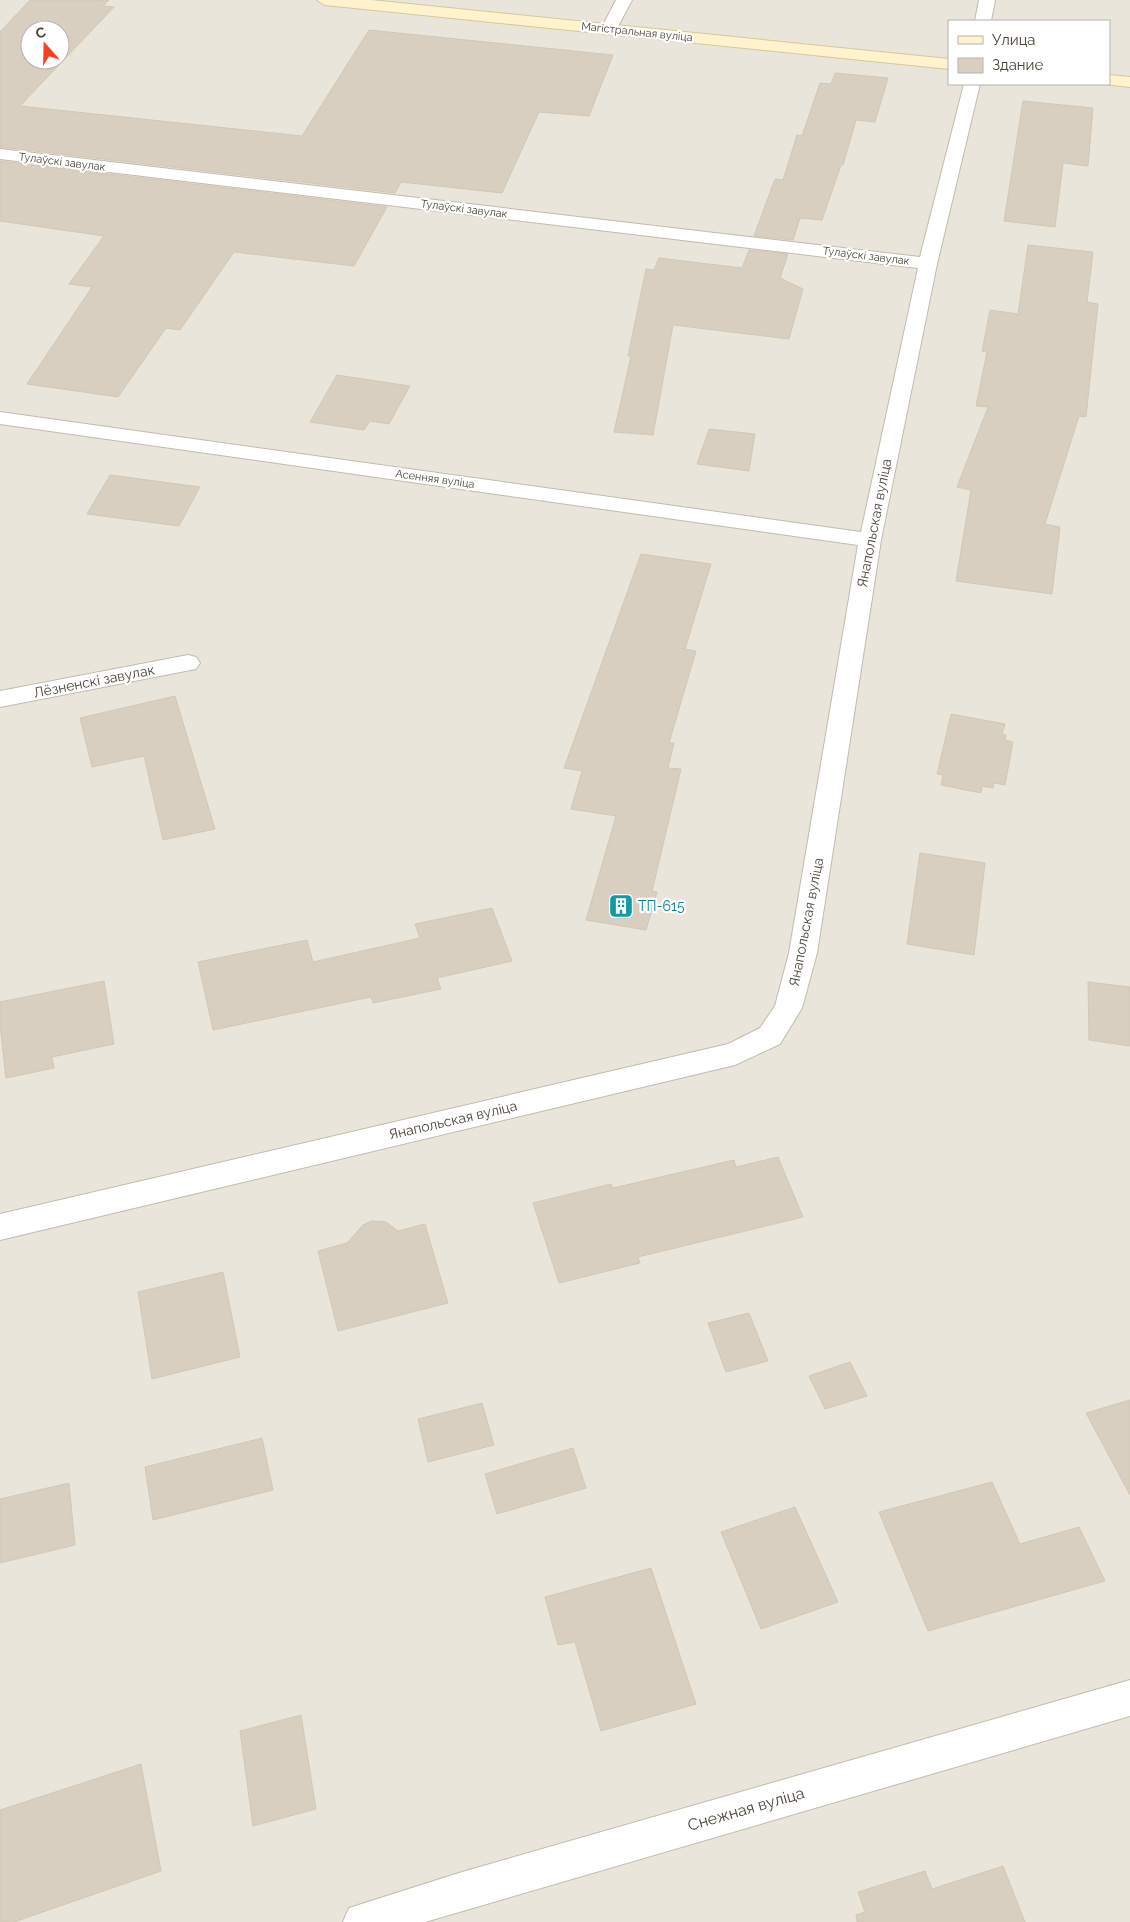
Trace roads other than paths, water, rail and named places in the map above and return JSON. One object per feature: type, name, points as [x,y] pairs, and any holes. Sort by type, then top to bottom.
[{"type":"street","name":"Магістральная вуліца","points":[[325,0],[948,64]]},
{"type":"street","points":[[609,29],[624,0]]},
{"type":"street","points":[[983,20],[987,0]]},
{"type":"street","points":[[1110,80],[1130,82]]},
{"type":"street","name":"Янапольская вуліца","points":[[0,1227],[735,1054],[770,1036],[788,1008],[803,952],[870,540],[928,264],[972,85]]},
{"type":"street","name":"Тулаўскі завулак","points":[[0,154],[928,264]]},
{"type":"street","name":"Асенняя вуліца","points":[[0,418],[870,540]]},
{"type":"street","name":"Лёзненскі завулак","points":[[0,699],[188,663]]},
{"type":"street","name":"Снежная вуліца","points":[[363,1922],[472,1888],[1130,1698]]},
{"type":"place","name":"ТП-615","points":[[621,906]]}]
